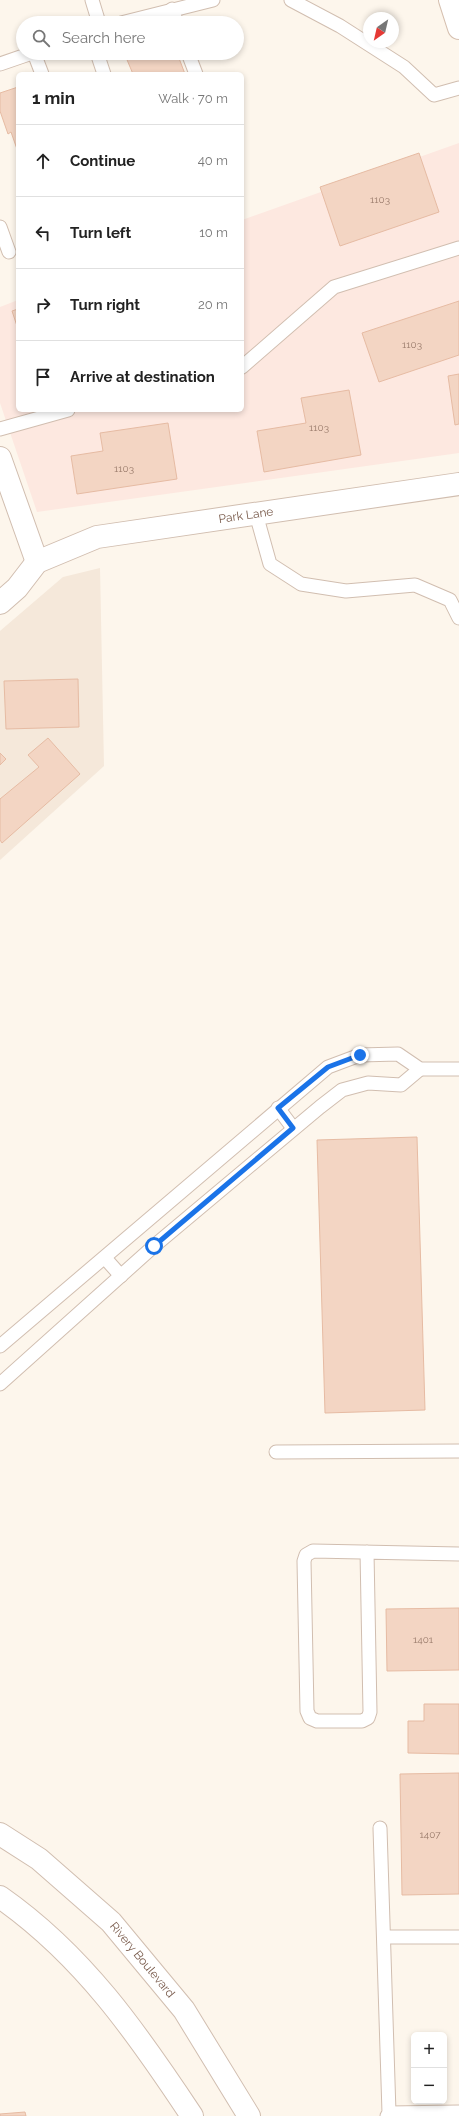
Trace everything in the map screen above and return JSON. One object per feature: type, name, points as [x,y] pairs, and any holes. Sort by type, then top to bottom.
[{"type":"street","points":[[450,0],[459,28]]},
{"type":"street","points":[[0,458],[37,562]]},
{"type":"street","name":"Park Lane","points":[[0,603],[17,588],[37,562],[97,537],[459,484]]},
{"type":"street","name":"Rivery Boulevard","points":[[0,1834],[39,1859],[111,1922],[184,2010],[249,2116]]},
{"type":"street","points":[[0,1897],[17,1909],[68,1953],[104,1994],[154,2058],[192,2116]]},
{"type":"lane","points":[[92,0],[97,16]]},
{"type":"lane","points":[[147,16],[213,0]]},
{"type":"lane","points":[[291,0],[340,26],[404,67],[434,95],[459,88]]},
{"type":"lane","points":[[172,9],[174,16]]},
{"type":"lane","points":[[0,64],[16,59]]},
{"type":"lane","points":[[36,60],[41,72]]},
{"type":"lane","points":[[100,60],[103,72]]},
{"type":"lane","points":[[191,60],[195,72]]},
{"type":"lane","points":[[0,227],[9,252]]},
{"type":"lane","points":[[244,365],[334,287],[459,248]]},
{"type":"lane","points":[[0,429],[61,412]]},
{"type":"lane","points":[[256,514],[270,564],[301,584],[346,591],[415,585],[450,600],[459,618]]},
{"type":"lane","points":[[0,1346],[328,1067],[360,1055],[398,1054],[420,1069],[459,1069]]},
{"type":"lane","points":[[0,1384],[121,1276],[293,1128],[342,1090],[368,1083],[401,1085],[420,1069]]},
{"type":"lane","points":[[278,1108],[293,1128]]},
{"type":"lane","points":[[105,1258],[121,1276]]},
{"type":"lane","points":[[276,1452],[459,1451]]},
{"type":"lane","points":[[367,1552],[370,1712],[368,1718],[362,1721],[317,1721],[310,1718],[307,1711],[304,1561],[306,1555],[313,1551],[367,1552],[459,1554]]},
{"type":"lane","points":[[380,1828],[388,2114],[459,2112]]},
{"type":"lane","points":[[384,1937],[459,1937]]},
{"type":"shaded area","points":[[459,143],[459,453],[37,512],[0,403],[0,307],[16,301],[16,412],[244,412],[244,219]]},
{"type":"shaded area","points":[[100,568],[104,766],[0,860],[0,631],[63,577]]},
{"type":"building","points":[[127,60],[180,60],[184,72],[132,72]]},
{"type":"building","points":[[16,88],[16,146],[11,132],[8,134],[0,111],[0,93]]},
{"type":"building","points":[[419,153],[439,212],[340,246],[320,187]]},
{"type":"building","points":[[459,301],[459,355],[379,382],[362,333]]},
{"type":"building","points":[[16,310],[16,323],[12,311]]},
{"type":"building","points":[[459,374],[459,424],[455,425],[448,376]]},
{"type":"building","points":[[349,390],[361,455],[264,472],[257,431],[306,423],[301,398]]},
{"type":"building","points":[[168,423],[177,479],[77,494],[71,456],[103,451],[100,433]]},
{"type":"building","points":[[78,679],[79,727],[6,729],[4,681]]},
{"type":"building","points":[[48,738],[80,774],[2,843],[0,840],[0,799],[39,767],[28,755]]},
{"type":"building","points":[[0,753],[6,759],[0,765]]},
{"type":"building","points":[[417,1137],[425,1410],[325,1413],[317,1140]]},
{"type":"building","points":[[459,1608],[459,1670],[387,1671],[386,1609]]},
{"type":"building","points":[[424,1704],[459,1704],[459,1754],[408,1753],[408,1721],[424,1721]]},
{"type":"building","points":[[459,1773],[459,1894],[402,1895],[400,1774]]},
{"type":"building","points":[[25,2112],[26,2116],[0,2116],[0,2114]]},
{"type":"route","points":[[154,1246],[293,1128],[278,1108],[328,1067],[360,1055]]}]
